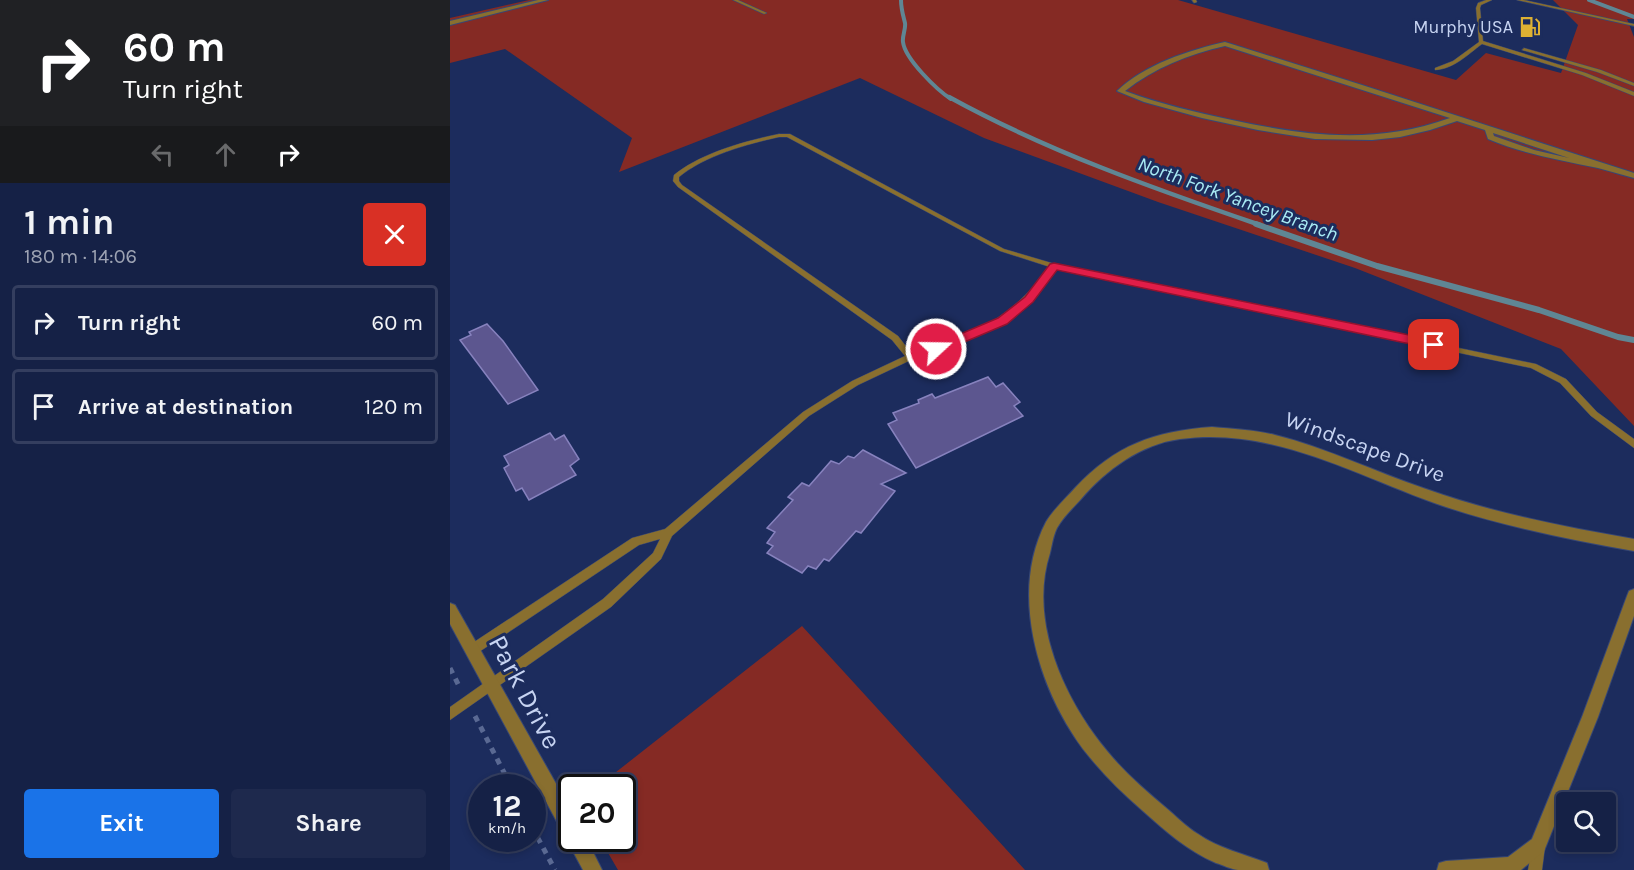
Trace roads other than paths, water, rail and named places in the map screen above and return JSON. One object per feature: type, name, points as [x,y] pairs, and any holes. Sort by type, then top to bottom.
[{"type":"street","points":[[450,23],[545,0]]},
{"type":"street","points":[[1455,119],[1418,131],[1390,136],[1347,140],[1310,138],[1202,116],[1120,91],[1140,76],[1197,50],[1225,44],[1634,176]]},
{"type":"street","name":"Windscape Drive","points":[[1260,870],[1191,841],[1128,787],[1101,758],[1062,697],[1050,666],[1042,635],[1036,605],[1036,576],[1052,524],[1087,483],[1129,452],[1153,441],[1178,434],[1231,431],[1258,434],[1305,448],[1421,493],[1482,513],[1546,531],[1634,545]]},
{"type":"street","points":[[1446,870],[1511,866],[1538,845],[1590,717],[1634,596]]},
{"type":"street","name":"Park Drive","points":[[452,617],[558,806]]},
{"type":"street","points":[[583,852],[593,870]]},
{"type":"lane","points":[[735,0],[765,13]]},
{"type":"lane","points":[[1480,42],[1478,8],[1479,4],[1490,0]]},
{"type":"lane","points":[[1521,0],[1634,25]]},
{"type":"lane","points":[[1480,42],[1584,75],[1634,94]]},
{"type":"lane","points":[[1437,69],[1446,68],[1480,42],[1536,52],[1634,85]]},
{"type":"lane","points":[[910,357],[895,338],[680,186],[676,181],[676,176],[687,167],[762,138],[788,135],[1002,250],[1054,266],[1533,366],[1563,381],[1594,414],[1634,444]]},
{"type":"lane","points":[[450,714],[607,603],[657,556],[668,533],[806,414],[855,383],[910,357],[955,342],[1002,321],[1029,299],[1054,266]]},
{"type":"lane","points":[[472,650],[636,541],[668,533]]},
{"type":"lane","points":[[1535,870],[1538,845]]},
{"type":"waterway","name":"North Fork Yancey Branch","points":[[901,0],[905,23],[903,40],[909,57],[922,74],[951,99]]},
{"type":"waterway","points":[[1589,0],[1634,17]]},
{"type":"waterway","name":"North Fork Yancey Branch","points":[[949,97],[986,117],[1063,152],[1141,183],[1260,225]]},
{"type":"waterway","name":"North Fork Yancey Branch","points":[[1256,224],[1377,266],[1539,310],[1618,337],[1634,340]]},
{"type":"place","name":"Murphy USA","points":[[1530,27]]}]
